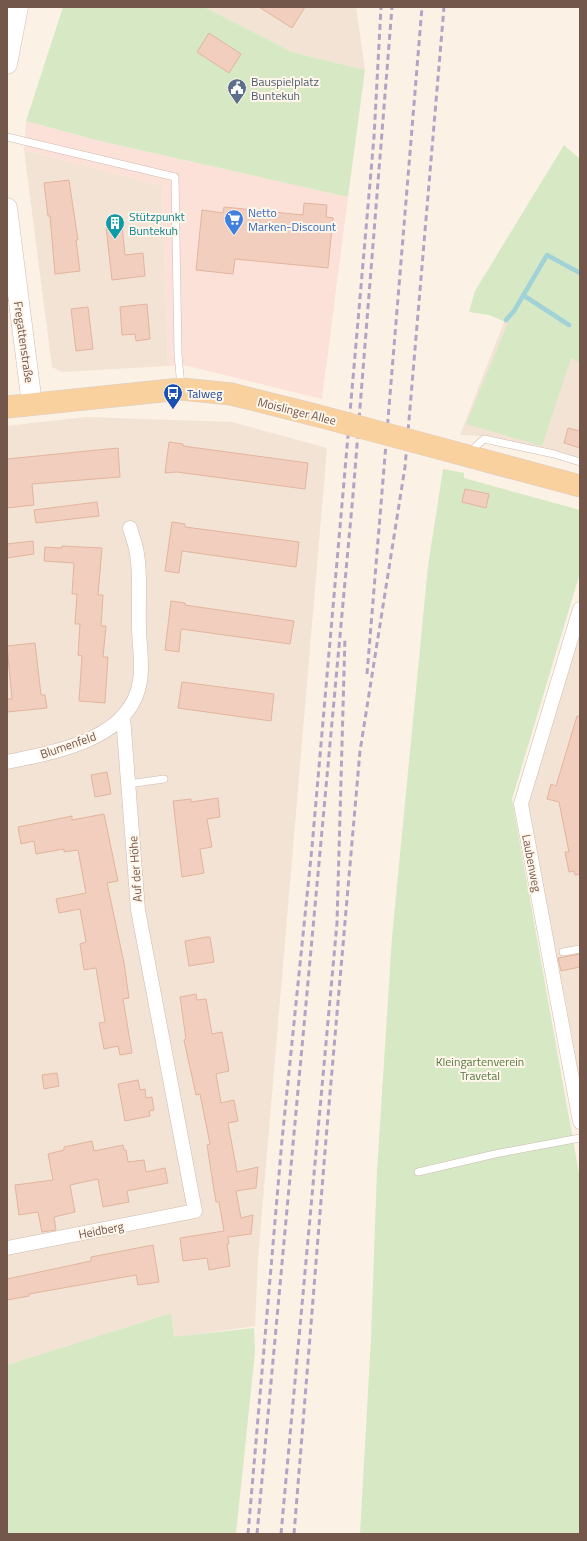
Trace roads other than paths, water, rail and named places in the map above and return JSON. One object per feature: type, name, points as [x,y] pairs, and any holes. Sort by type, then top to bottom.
[{"type":"main road","name":"Moislinger Allee","points":[[7,407],[181,389],[231,394],[580,486]]},
{"type":"street","points":[[7,64],[18,7]]},
{"type":"street","name":"Fregattenstraße","points":[[7,208],[32,404]]},
{"type":"street","points":[[123,717],[135,701],[140,681],[137,554],[130,528]]},
{"type":"street","name":"Laubenweg","points":[[580,610],[521,804],[580,1122]]},
{"type":"street","name":"Blumenfeld","points":[[7,762],[47,754],[75,744],[103,733],[123,717]]},
{"type":"street","name":"Auf der Höhe","points":[[123,717],[138,910],[195,1211]]},
{"type":"street","name":"Heidberg","points":[[7,1248],[195,1211]]},
{"type":"lane","points":[[7,137],[176,177],[178,346],[181,389]]},
{"type":"lane","points":[[472,457],[475,447],[484,439],[554,454],[580,462]]},
{"type":"lane","points":[[128,784],[164,779]]},
{"type":"lane","points":[[563,952],[580,949]]},
{"type":"lane","points":[[418,1172],[580,1138]]},
{"type":"waterway","points":[[506,320],[514,311],[547,255],[580,273]]},
{"type":"waterway","points":[[523,295],[569,325]]},
{"type":"railway","points":[[248,1534],[282,1140],[312,847],[345,470],[374,137],[381,7]]},
{"type":"railway","points":[[257,1534],[353,495],[392,7]]},
{"type":"railway","points":[[367,674],[422,7]]},
{"type":"railway","points":[[294,1534],[326,1139],[360,751],[405,467],[444,7]]},
{"type":"railway","points":[[281,1534],[337,923],[345,637]]},
{"type":"place","name":"Bauspielplatz Buntekuh","points":[[237,105]]},
{"type":"place","name":"Netto Marken-Discount","points":[[234,236]]},
{"type":"place","name":"Stützpunkt Buntekuh","points":[[115,240]]},
{"type":"place","name":"Talweg","points":[[173,410]]},
{"type":"park label","name":"Kleingartenverein Travetal","points":[[480,1068]]}]
